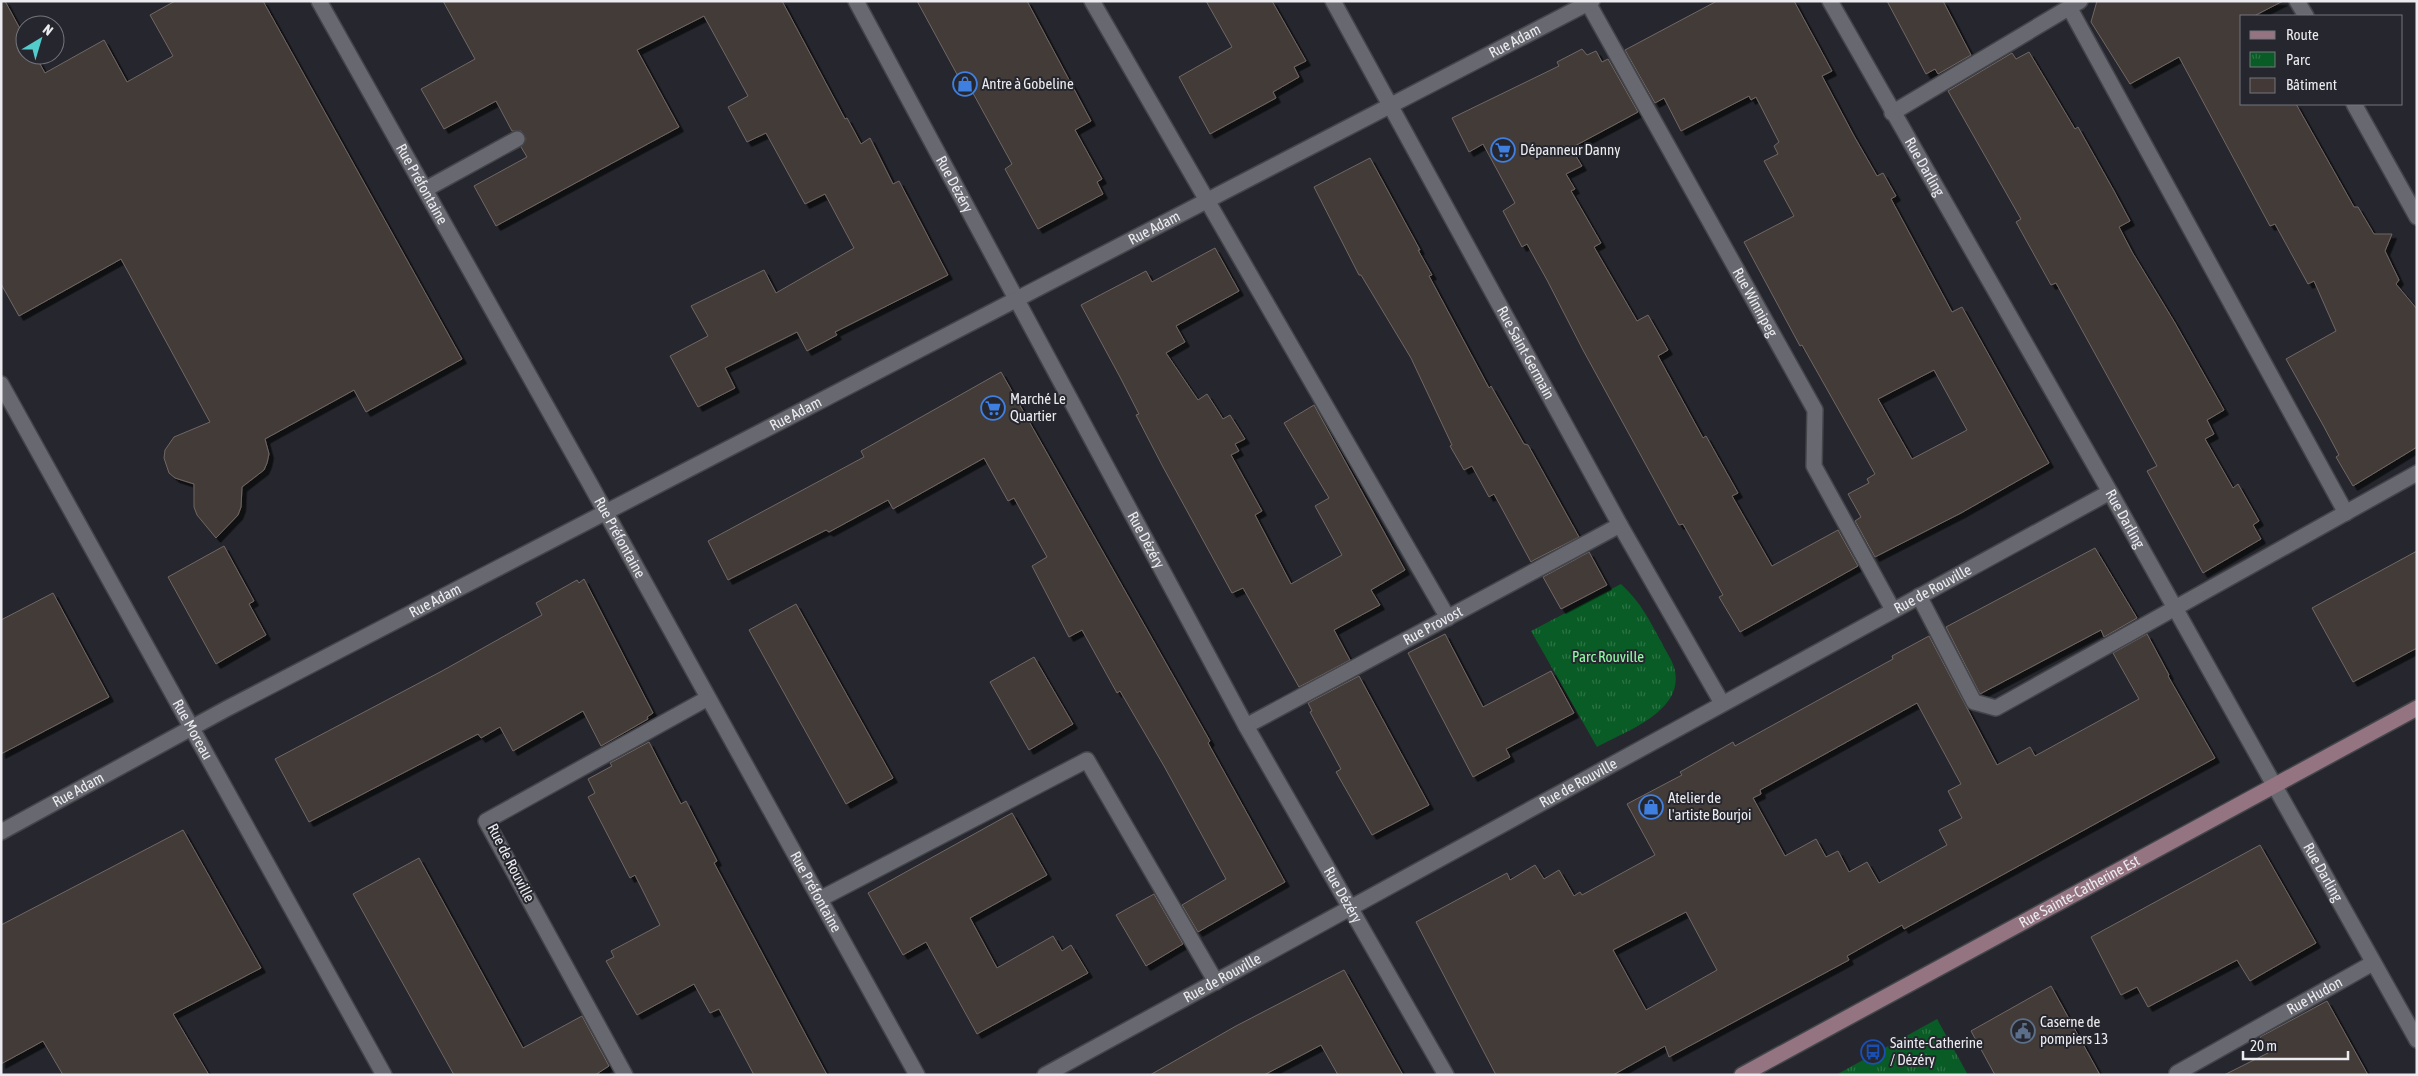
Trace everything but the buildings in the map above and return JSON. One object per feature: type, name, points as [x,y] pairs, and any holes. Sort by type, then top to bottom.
[{"type":"street","name":"Rue Préfontaine","points":[[319,1],[426,189],[917,1075]]},
{"type":"street","name":"Rue Dézéry","points":[[856,1],[1246,726],[1446,1075]]},
{"type":"street","points":[[1092,1],[1448,618]]},
{"type":"street","name":"Rue Saint-Germain","points":[[1333,1],[1392,104],[1620,525],[1722,703]]},
{"type":"street","name":"Rue Darling","points":[[1830,1],[1892,113],[2110,492],[2417,1040]]},
{"type":"street","points":[[2297,1],[2305,15]]},
{"type":"street","name":"Rue Adam","points":[[1,832],[191,729],[605,512],[1589,2]]},
{"type":"street","name":"Rue Winnipeg","points":[[1589,2],[1815,410],[1814,466],[1893,610]]},
{"type":"street","points":[[1892,113],[2075,4],[2346,513]]},
{"type":"street","points":[[2355,105],[2417,217]]},
{"type":"street","points":[[426,189],[516,139]]},
{"type":"street","name":"Rue Moreau","points":[[1,384],[384,1075]]},
{"type":"street","points":[[1919,596],[1974,702],[1996,708],[2417,473]]},
{"type":"street","name":"Rue de Rouville","points":[[1046,1075],[2110,492]]},
{"type":"street","name":"Rue Provost","points":[[1246,726],[1620,525]]},
{"type":"street","name":"Rue de Rouville","points":[[625,1075],[486,820],[708,698]]},
{"type":"street","name":"Rue Sainte-Catherine Est","points":[[1742,1075],[2274,784],[2417,708]]},
{"type":"street","points":[[820,899],[1087,760],[1216,982]]},
{"type":"street","name":"Rue Hudon","points":[[2177,1074],[2374,963]]},
{"type":"green space","name":"Parc Rouville","points":[[1621,584],[1640,605],[1662,643],[1674,667],[1675,685],[1670,698],[1650,718],[1637,727],[1597,747],[1531,631]]},
{"type":"green space","points":[[1937,1019],[1968,1075],[1836,1075]]},
{"type":"place","name":"Antre à Gobeline","points":[[965,84]]},
{"type":"place","name":"Dépanneur Danny","points":[[1503,150]]},
{"type":"place","name":"Marché Le Quartier","points":[[993,408]]},
{"type":"place","name":"Atelier de l'artiste Bourjoi","points":[[1651,807]]},
{"type":"place","name":"Caserne de pompiers 13","points":[[2023,1031]]},
{"type":"place","name":"Sainte-Catherine / Dézéry","points":[[1873,1052]]}]
